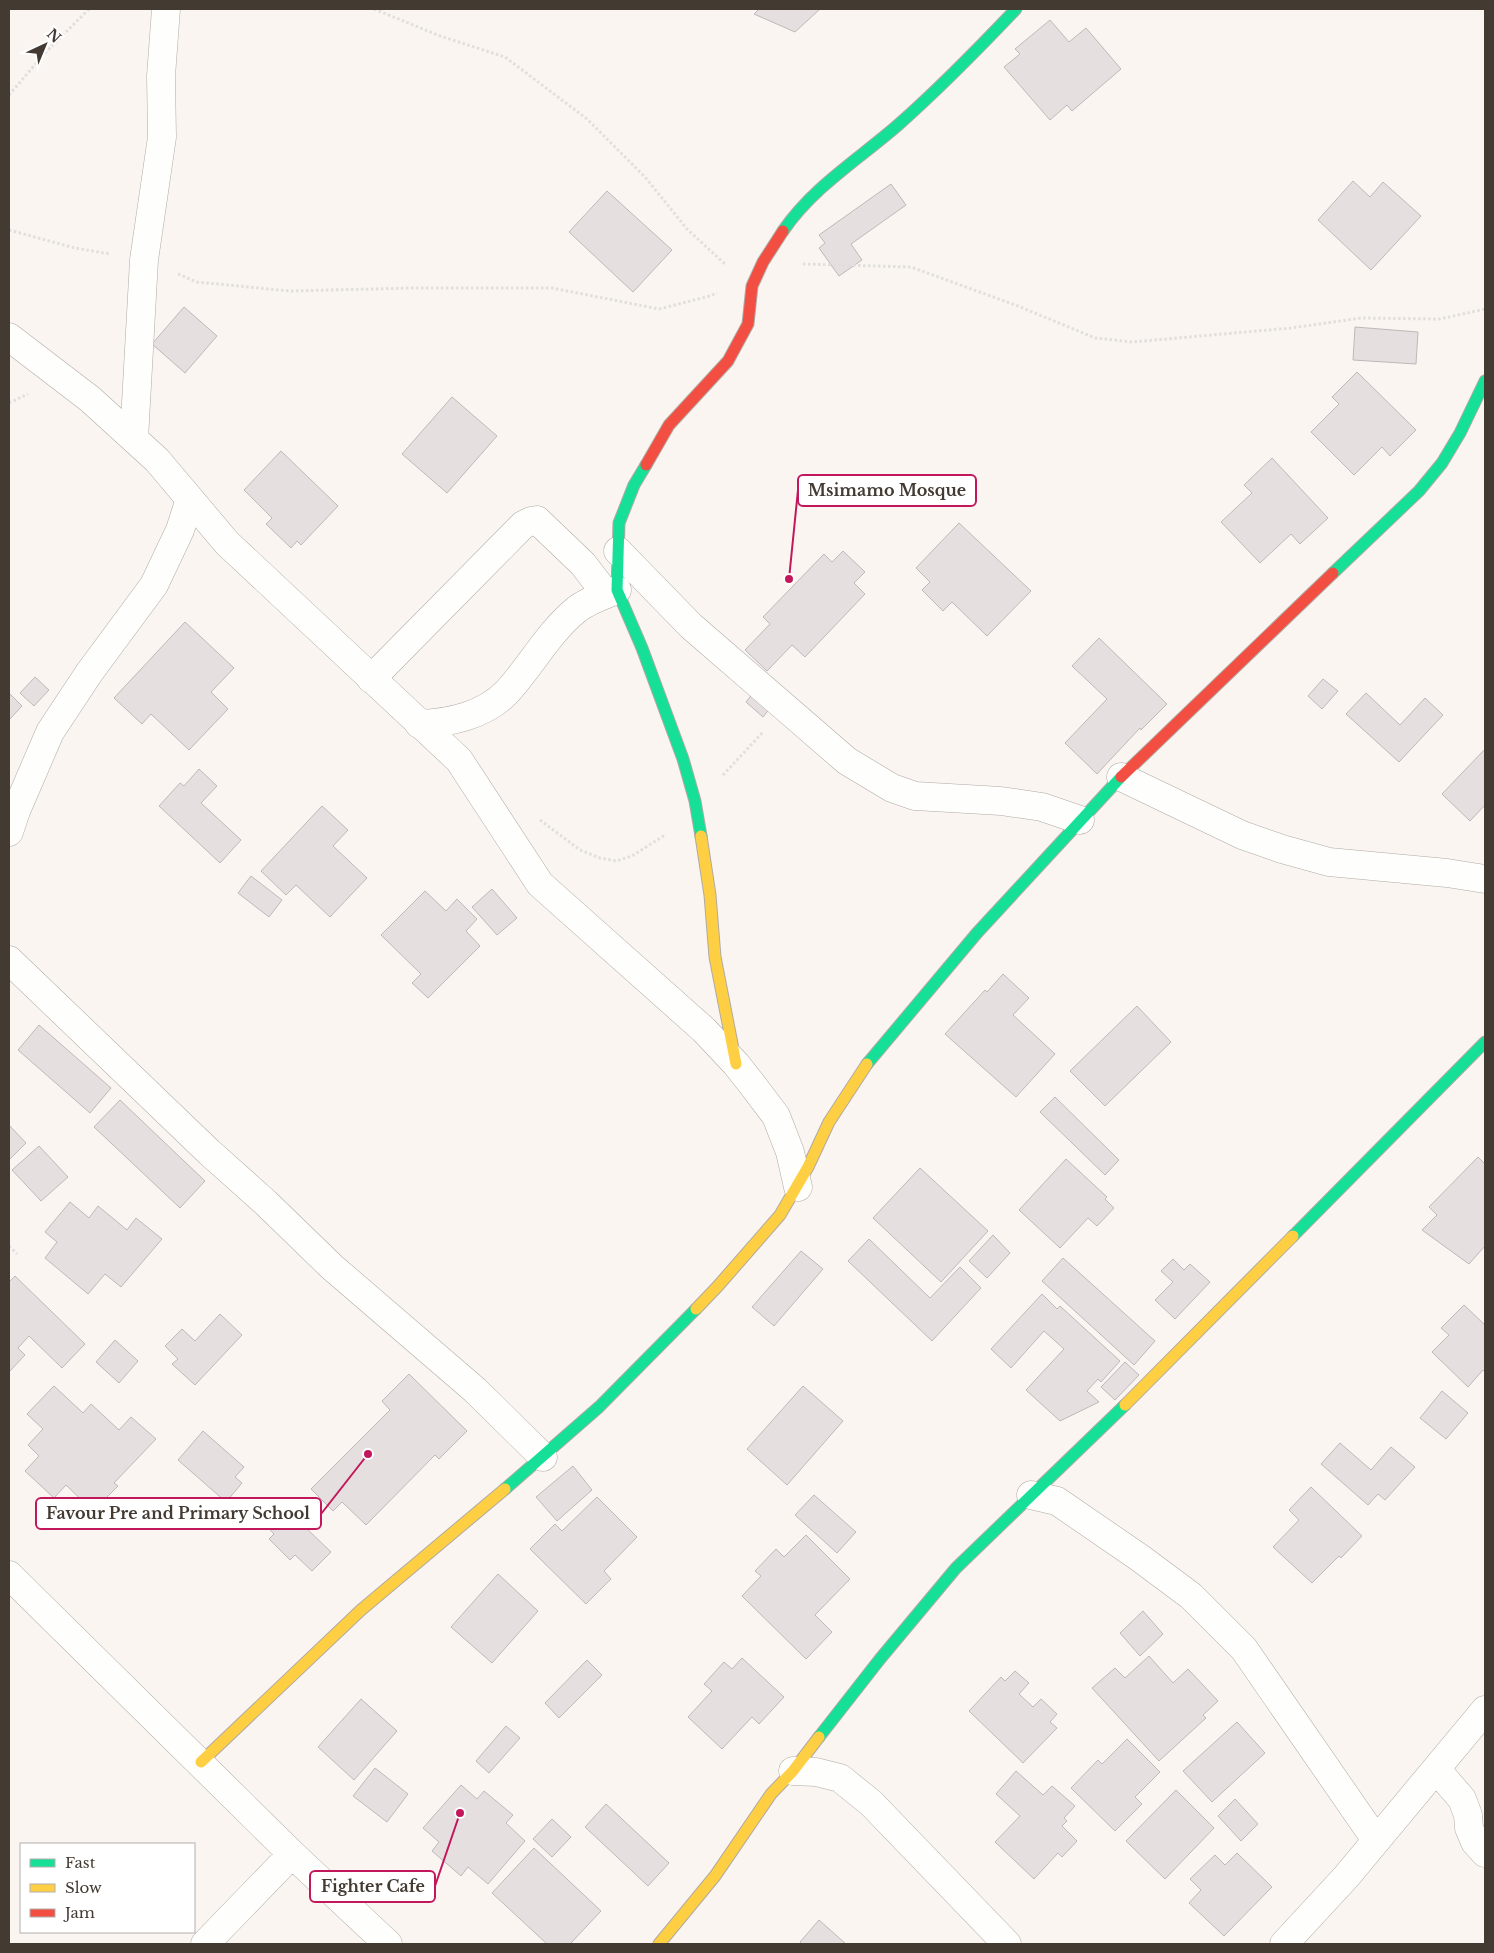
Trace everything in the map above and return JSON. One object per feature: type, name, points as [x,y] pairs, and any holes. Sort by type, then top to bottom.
[{"type":"street","points":[[134,439],[144,260],[162,137],[161,76],[166,9]]},
{"type":"street","points":[[612,592],[618,551],[619,523],[634,485],[669,425],[728,361],[748,324],[747,283],[789,223],[813,195],[905,118],[964,64],[1016,9]]},
{"type":"street","points":[[9,337],[90,399],[157,460],[227,543],[459,760],[540,884],[704,1030],[736,1064],[776,1116],[790,1152],[798,1186]]},
{"type":"street","points":[[200,1762],[361,1610],[599,1407],[718,1286],[780,1215],[798,1186],[829,1122],[864,1068],[977,933],[1120,777],[1419,490],[1442,463],[1460,433],[1485,380]]},
{"type":"street","points":[[9,832],[50,732],[89,673],[154,585],[180,530],[190,499]]},
{"type":"street","points":[[371,679],[523,525],[531,521],[537,520],[612,592],[642,648],[683,759],[695,801],[710,895],[715,957],[736,1064]]},
{"type":"street","points":[[618,551],[691,626],[847,761],[892,788],[915,796],[1001,801],[1042,807],[1080,820]]},
{"type":"street","points":[[419,724],[440,724],[492,704],[507,692],[566,619],[577,609],[612,592]]},
{"type":"street","points":[[1120,777],[1242,836],[1282,849],[1329,862],[1447,873],[1485,879]]},
{"type":"street","points":[[9,960],[332,1267],[475,1390],[542,1457]]},
{"type":"street","points":[[659,1944],[715,1876],[770,1794],[793,1770],[880,1659],[956,1568],[1130,1400],[1485,1042]]},
{"type":"street","points":[[1031,1495],[1057,1501],[1184,1590],[1219,1623],[1244,1649],[1376,1840]]},
{"type":"street","points":[[9,1574],[292,1854],[388,1944]]},
{"type":"street","points":[[1284,1944],[1346,1877],[1485,1710]]},
{"type":"street","points":[[1436,1769],[1462,1799],[1468,1815],[1469,1828],[1475,1842],[1485,1853]]},
{"type":"street","points":[[793,1770],[816,1772],[840,1778],[848,1784],[871,1804],[1007,1944]]},
{"type":"street","points":[[205,1944],[292,1854]]},
{"type":"path","points":[[9,95],[46,53],[89,9]]},
{"type":"path","points":[[9,230],[75,248],[144,260],[197,282],[271,290],[552,288],[659,309],[710,296],[747,283],[687,229],[645,177],[587,119],[505,57],[440,36],[374,9]]},
{"type":"path","points":[[763,262],[911,267],[1018,306],[1095,338],[1132,342],[1291,328],[1360,318],[1440,320],[1485,309]]},
{"type":"path","points":[[538,818],[580,850],[600,858],[616,861],[632,856],[660,840],[681,822],[695,801],[732,766],[765,729],[808,727]]},
{"type":"path","points":[[9,1246],[16,1254]]},
{"type":"building","points":[[759,9],[820,9],[795,32],[754,14]]},
{"type":"building","points":[[1050,20],[1069,42],[1086,28],[1121,69],[1072,111],[1067,105],[1050,120],[1004,67],[1020,54],[1015,49]]},
{"type":"building","points":[[1353,181],[1370,197],[1383,182],[1421,216],[1371,270],[1318,220]]},
{"type":"building","points":[[891,184],[906,205],[851,244],[862,260],[839,276],[819,248],[825,243],[819,235]]},
{"type":"building","points":[[607,191],[672,250],[633,292],[569,232]]},
{"type":"building","points":[[184,307],[217,336],[185,373],[152,344]]},
{"type":"building","points":[[1355,327],[1418,332],[1416,364],[1353,360]]},
{"type":"building","points":[[1357,372],[1416,430],[1390,456],[1382,447],[1354,475],[1311,432],[1339,404],[1332,397]]},
{"type":"building","points":[[452,397],[497,436],[447,493],[402,454]]},
{"type":"building","points":[[281,451],[338,506],[301,545],[297,541],[291,548],[266,524],[272,518],[244,490]]},
{"type":"building","points":[[1272,458],[1328,518],[1300,544],[1291,534],[1260,563],[1221,522],[1252,493],[1244,485]]},
{"type":"building","points":[[959,523],[1031,591],[987,636],[952,602],[943,611],[922,590],[930,582],[916,568]]},
{"type":"building","points":[[843,551],[865,572],[854,583],[865,594],[805,657],[792,645],[767,671],[745,650],[770,624],[763,617],[824,554],[832,562]]},
{"type":"building","points":[[185,622],[234,668],[211,692],[228,709],[189,750],[151,714],[142,724],[114,698]]},
{"type":"building","points":[[1099,638],[1167,704],[1141,730],[1140,728],[1097,774],[1065,743],[1107,699],[1072,666]]},
{"type":"building","points":[[35,677],[49,690],[34,706],[20,693]]},
{"type":"building","points":[[1323,679],[1338,691],[1322,709],[1308,696]]},
{"type":"building","points":[[757,688],[775,702],[763,717],[746,702]]},
{"type":"building","points":[[9,693],[22,706],[9,720]]},
{"type":"building","points":[[1366,693],[1400,725],[1425,698],[1443,715],[1399,762],[1346,714]]},
{"type":"building","points":[[1485,749],[1485,805],[1470,821],[1442,794]]},
{"type":"building","points":[[199,769],[217,786],[201,803],[241,840],[220,863],[159,806],[180,783],[184,786]]},
{"type":"building","points":[[322,806],[348,830],[333,846],[367,878],[330,917],[296,885],[286,895],[261,871]]},
{"type":"building","points":[[251,876],[282,900],[269,917],[238,893]]},
{"type":"building","points":[[492,889],[517,918],[497,935],[472,907]]},
{"type":"building","points":[[425,891],[446,911],[457,899],[477,919],[466,931],[480,946],[428,998],[412,983],[421,974],[381,935]]},
{"type":"building","points":[[1003,974],[1029,998],[1013,1015],[1055,1054],[1016,1097],[945,1034],[985,990],[987,992]]},
{"type":"building","points":[[1137,1006],[1171,1042],[1105,1106],[1070,1071]]},
{"type":"building","points":[[39,1025],[111,1088],[90,1113],[18,1050]]},
{"type":"building","points":[[1055,1097],[1119,1160],[1105,1175],[1040,1112]]},
{"type":"building","points":[[120,1100],[205,1181],[180,1208],[94,1127]]},
{"type":"building","points":[[9,1125],[26,1143],[9,1160]]},
{"type":"building","points":[[39,1146],[68,1177],[41,1201],[12,1170]]},
{"type":"building","points":[[1478,1157],[1485,1164],[1485,1246],[1469,1264],[1422,1230],[1437,1215],[1429,1207]]},
{"type":"building","points":[[1066,1159],[1107,1197],[1105,1199],[1114,1208],[1097,1226],[1088,1218],[1060,1248],[1019,1210]]},
{"type":"building","points":[[920,1168],[988,1231],[941,1282],[873,1218]]},
{"type":"building","points":[[70,1202],[89,1218],[98,1206],[127,1230],[136,1218],[162,1239],[121,1287],[105,1274],[88,1294],[45,1258],[57,1242],[45,1232]]},
{"type":"building","points":[[993,1235],[1010,1253],[987,1278],[969,1261]]},
{"type":"building","points":[[869,1239],[930,1298],[960,1267],[981,1288],[932,1341],[848,1261]]},
{"type":"building","points":[[801,1251],[823,1269],[774,1326],[752,1307]]},
{"type":"building","points":[[1063,1258],[1155,1341],[1134,1365],[1042,1281]]},
{"type":"building","points":[[1173,1259],[1184,1270],[1190,1264],[1210,1282],[1175,1319],[1155,1300],[1173,1282],[1161,1271]]},
{"type":"building","points":[[15,1276],[85,1344],[62,1368],[29,1336],[18,1348],[25,1355],[9,1372],[9,1282]]},
{"type":"building","points":[[1042,1294],[1057,1309],[1060,1306],[1120,1361],[1101,1382],[1098,1379],[1087,1391],[1099,1402],[1060,1421],[1026,1390],[1064,1349],[1044,1331],[1011,1368],[991,1349]]},
{"type":"building","points":[[1464,1305],[1485,1325],[1485,1372],[1483,1370],[1468,1387],[1432,1352],[1449,1335],[1441,1328]]},
{"type":"building","points":[[220,1314],[242,1335],[195,1385],[172,1364],[178,1359],[165,1346],[182,1329],[195,1341]]},
{"type":"building","points":[[115,1340],[138,1361],[119,1383],[96,1362]]},
{"type":"building","points":[[1125,1362],[1139,1375],[1115,1400],[1101,1387]]},
{"type":"building","points":[[409,1374],[467,1431],[439,1459],[435,1455],[366,1525],[342,1502],[333,1511],[311,1489],[390,1410],[382,1401]]},
{"type":"building","points":[[54,1386],[83,1413],[91,1404],[119,1430],[131,1417],[156,1439],[114,1483],[118,1486],[93,1511],[66,1485],[54,1498],[25,1471],[39,1456],[28,1445],[43,1429],[27,1414]]},
{"type":"building","points":[[803,1386],[843,1421],[787,1485],[747,1449]]},
{"type":"building","points":[[1442,1391],[1468,1413],[1446,1439],[1420,1418]]},
{"type":"building","points":[[203,1431],[244,1467],[235,1477],[242,1483],[226,1502],[178,1460]]},
{"type":"building","points":[[1340,1443],[1371,1470],[1391,1447],[1415,1467],[1385,1500],[1378,1494],[1368,1505],[1321,1464]]},
{"type":"building","points":[[573,1466],[592,1490],[557,1521],[536,1497]]},
{"type":"building","points":[[1311,1487],[1362,1536],[1341,1558],[1339,1556],[1312,1583],[1273,1547],[1299,1520],[1289,1510]]},
{"type":"building","points":[[814,1495],[856,1532],[837,1553],[795,1515]]},
{"type":"building","points":[[597,1497],[637,1537],[604,1571],[611,1579],[586,1604],[530,1549],[555,1524],[562,1531]]},
{"type":"building","points":[[276,1499],[331,1552],[312,1571],[295,1555],[290,1560],[269,1539],[274,1534],[259,1518]]},
{"type":"building","points":[[806,1535],[850,1579],[815,1615],[832,1632],[806,1659],[742,1596],[761,1576],[755,1571],[776,1549],[784,1557]]},
{"type":"building","points":[[498,1574],[538,1611],[492,1663],[451,1627]]},
{"type":"building","points":[[1143,1611],[1163,1634],[1140,1656],[1120,1633]]},
{"type":"building","points":[[1149,1656],[1173,1683],[1188,1669],[1218,1701],[1203,1715],[1206,1718],[1159,1761],[1092,1688],[1115,1668],[1125,1678]]},
{"type":"building","points":[[742,1658],[784,1697],[759,1724],[752,1717],[722,1749],[688,1717],[712,1691],[704,1684],[724,1662],[732,1669]]},
{"type":"building","points":[[587,1660],[602,1675],[559,1718],[545,1703]]},
{"type":"building","points":[[1015,1671],[1029,1683],[1019,1694],[1033,1707],[1041,1699],[1057,1714],[1050,1722],[1057,1728],[1023,1763],[969,1711],[1001,1677],[1005,1681]]},
{"type":"building","points":[[361,1699],[397,1731],[354,1780],[318,1747]]},
{"type":"building","points":[[1237,1722],[1265,1753],[1212,1802],[1183,1771]]},
{"type":"building","points":[[506,1726],[520,1738],[489,1773],[476,1761]]},
{"type":"building","points":[[1127,1739],[1160,1772],[1135,1797],[1142,1804],[1115,1831],[1071,1788],[1098,1760],[1102,1764]]},
{"type":"building","points":[[375,1768],[408,1794],[387,1822],[353,1796]]},
{"type":"building","points":[[1016,1771],[1043,1795],[1052,1786],[1075,1806],[1064,1818],[1067,1821],[1062,1826],[1077,1841],[1062,1857],[1058,1853],[1034,1879],[995,1842],[1020,1816],[996,1794]]},
{"type":"building","points":[[461,1785],[477,1799],[484,1791],[513,1815],[506,1823],[525,1841],[488,1884],[468,1867],[461,1876],[432,1851],[439,1842],[423,1828]]},
{"type":"building","points":[[1176,1790],[1214,1828],[1165,1879],[1126,1841]]},
{"type":"building","points":[[1235,1799],[1258,1824],[1241,1841],[1218,1816]]},
{"type":"building","points":[[606,1804],[669,1863],[648,1886],[585,1827]]},
{"type":"building","points":[[552,1819],[571,1837],[552,1857],[533,1839]]},
{"type":"building","points":[[534,1848],[601,1911],[570,1944],[547,1944],[492,1893]]},
{"type":"building","points":[[1237,1853],[1272,1887],[1224,1936],[1189,1903],[1201,1890],[1190,1879],[1215,1855],[1225,1865]]},
{"type":"building","points":[[819,1920],[846,1944],[802,1944],[800,1942]]},
{"type":"traffic: fast","points":[[783,231],[795,215],[822,187],[914,111],[1016,9]]},
{"type":"traffic: fast","points":[[1333,573],[1419,491],[1442,463],[1460,433],[1485,381]]},
{"type":"traffic: fast","points":[[646,465],[634,485],[619,523],[617,590],[642,648],[683,759],[695,801],[701,836]]},
{"type":"traffic: fast","points":[[867,1064],[977,933],[1121,777]]},
{"type":"traffic: fast","points":[[1293,1236],[1485,1042]]},
{"type":"traffic: fast","points":[[505,1489],[599,1407],[696,1309]]},
{"type":"traffic: fast","points":[[819,1737],[880,1659],[956,1568],[1125,1405]]},
{"type":"traffic: slow","points":[[701,836],[710,895],[715,957],[736,1064]]},
{"type":"traffic: slow","points":[[696,1309],[780,1215],[808,1167],[829,1122],[867,1064]]},
{"type":"traffic: slow","points":[[1125,1405],[1293,1236]]},
{"type":"traffic: slow","points":[[201,1762],[361,1610],[505,1489]]},
{"type":"traffic: slow","points":[[659,1944],[715,1876],[771,1794],[793,1771],[819,1737]]},
{"type":"traffic: jam","points":[[646,465],[669,425],[728,361],[748,324],[752,286],[763,262],[783,231]]},
{"type":"traffic: jam","points":[[1121,777],[1333,573]]},
{"type":"place","name":"Msimamo Mosque","points":[[789,579]]},
{"type":"place","name":"Favour Pre and Primary School","points":[[368,1454]]},
{"type":"place","name":"Fighter Cafe","points":[[460,1813]]}]
